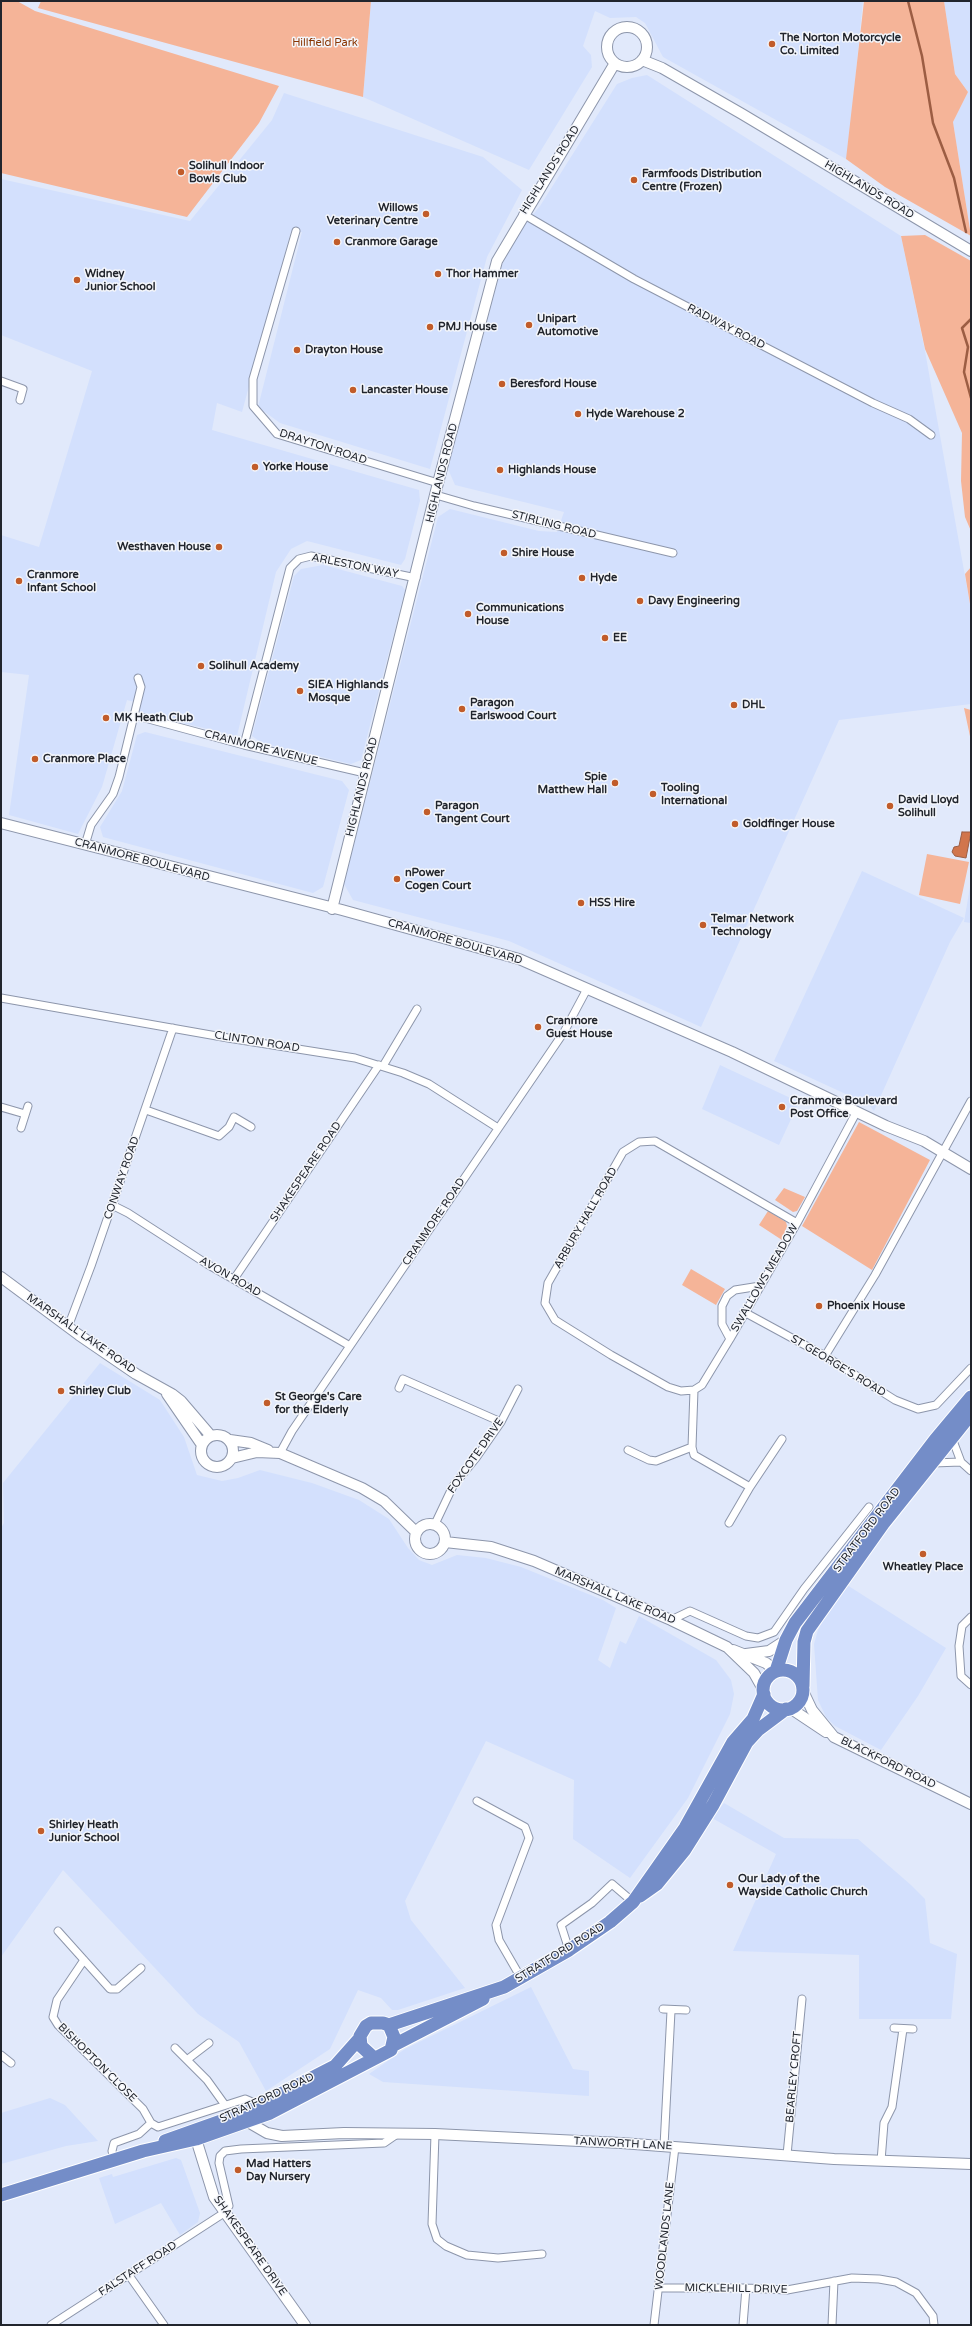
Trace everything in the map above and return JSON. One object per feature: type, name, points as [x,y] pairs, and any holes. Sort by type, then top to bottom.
[{"type":"highway","name":"STRATFORD ROAD","points":[[634,1901],[685,1828],[733,1742],[753,1719],[767,1678],[776,1671],[786,1640],[795,1623],[934,1440],[971,1397]]},
{"type":"highway","name":"STRATFORD ROAD","points":[[1,2195],[195,2134],[248,2122],[270,2113],[373,2057],[383,2055],[394,2045],[467,2009],[569,1950],[610,1922],[634,1901],[657,1884],[684,1851],[713,1804],[747,1742],[758,1730],[799,1702],[803,1688],[804,1642],[808,1630],[883,1524],[971,1414]]},
{"type":"highway","points":[[776,1671],[790,1671],[800,1679],[803,1688]]},
{"type":"highway","points":[[763,1692],[770,1704],[780,1709],[788,1709]]},
{"type":"highway","name":"STRATFORD ROAD","points":[[195,2134],[259,2105],[335,2066],[359,2039],[362,2031],[371,2023],[384,2023],[389,2025],[504,1987]]},
{"type":"highway","points":[[389,2025],[394,2037],[394,2045]]},
{"type":"highway","points":[[359,2039],[365,2052],[373,2057]]},
{"type":"street","points":[[625,27],[634,29],[642,34],[646,42],[646,52],[642,60],[630,67],[615,63],[609,56],[607,46],[610,37],[616,30],[625,27]]},
{"type":"street","name":"HIGHLANDS ROAD","points":[[642,60],[662,68],[742,114],[971,251]]},
{"type":"street","name":"HIGHLANDS ROAD","points":[[332,909],[365,773],[416,578],[438,483],[497,261],[523,214],[615,63]]},
{"type":"street","name":"RADWAY ROAD","points":[[523,214],[634,279],[873,403],[909,419],[931,435]]},
{"type":"street","name":"DRAYTON ROAD","points":[[296,231],[254,379],[253,406],[277,434],[438,483]]},
{"type":"street","points":[[1,381],[23,388],[20,400]]},
{"type":"street","name":"STIRLING ROAD","points":[[436,495],[474,506],[673,553]]},
{"type":"street","name":"ARLESTON WAY","points":[[244,745],[290,568],[299,559],[311,556],[416,578]]},
{"type":"street","points":[[85,845],[91,825],[113,794],[119,777],[141,687],[138,678]]},
{"type":"street","name":"CRANMORE AVENUE","points":[[134,715],[244,745],[365,773]]},
{"type":"street","name":"CRANMORE BOULEVARD","points":[[1,823],[496,952],[542,968],[732,1052],[944,1152],[971,1169]]},
{"type":"street","name":"CRANMORE ROAD","points":[[275,1452],[350,1346],[564,1032],[587,989]]},
{"type":"street","name":"CLINTON ROAD","points":[[1,998],[228,1038],[326,1052],[381,1066],[429,1084],[498,1128]]},
{"type":"street","name":"SHAKESPEARE ROAD","points":[[234,1279],[381,1066],[417,1009]]},
{"type":"street","name":"CONWAY ROAD","points":[[68,1327],[146,1110],[173,1028]]},
{"type":"street","points":[[825,1356],[876,1275],[971,1102]]},
{"type":"street","points":[[21,1128],[28,1106]]},
{"type":"street","points":[[1,1107],[25,1114]]},
{"type":"street","points":[[146,1110],[219,1136],[230,1127],[234,1117],[251,1127]]},
{"type":"street","name":"SWALLOWS MEADOW","points":[[694,1390],[702,1385],[730,1339],[744,1312],[797,1223],[857,1112]]},
{"type":"street","name":"ARBURY HALL ROAD","points":[[694,1390],[681,1391],[668,1387],[611,1355],[555,1320],[545,1303],[545,1291],[548,1283],[623,1152],[639,1142],[655,1141],[797,1223]]},
{"type":"street","name":"AVON ROAD","points":[[112,1205],[128,1213],[234,1279],[350,1346]]},
{"type":"street","name":"MARSHALL LAKE ROAD","points":[[1,1277],[68,1327],[181,1401],[211,1436],[224,1436],[230,1440],[251,1443],[362,1488],[384,1501],[416,1532]]},
{"type":"street","points":[[730,1339],[722,1324],[722,1306],[727,1296],[735,1290],[760,1286]]},
{"type":"street","name":"ST GEORGE'S ROAD","points":[[744,1312],[825,1356],[895,1400],[918,1409],[936,1405],[971,1368]]},
{"type":"street","points":[[399,1388],[403,1379],[501,1422]]},
{"type":"street","name":"MARSHALL LAKE ROAD","points":[[162,1389],[202,1445],[201,1455],[206,1463],[212,1466],[223,1466],[232,1458],[257,1452],[275,1452]]},
{"type":"street","name":"FOXCOTE DRIVE","points":[[436,1524],[453,1486],[476,1458],[501,1422],[518,1390]]},
{"type":"street","points":[[694,1390],[692,1447],[694,1455],[750,1487]]},
{"type":"street","points":[[202,1445],[211,1436]]},
{"type":"street","points":[[952,1438],[961,1462],[971,1471]]},
{"type":"street","points":[[728,1523],[782,1439]]},
{"type":"street","points":[[230,1440],[233,1449],[232,1458]]},
{"type":"street","points":[[628,1450],[649,1460],[656,1461],[692,1447]]},
{"type":"street","points":[[933,1463],[961,1462]]},
{"type":"street","points":[[671,1620],[690,1611],[746,1636],[758,1638],[774,1632],[804,1589],[869,1507]]},
{"type":"street","points":[[424,1524],[436,1524],[443,1529],[445,1542],[437,1553],[426,1554],[416,1544],[416,1532],[424,1524]]},
{"type":"street","name":"MARSHALL LAKE ROAD","points":[[445,1542],[491,1546],[534,1561],[671,1620],[727,1647],[754,1673],[763,1692]]},
{"type":"street","points":[[971,1617],[962,1626],[959,1646],[962,1676],[971,1685]]},
{"type":"street","points":[[744,1654],[769,1651],[786,1640]]},
{"type":"street","points":[[727,1647],[766,1663],[776,1671]]},
{"type":"street","name":"BLACKFORD ROAD","points":[[803,1688],[812,1710],[834,1737],[971,1804]]},
{"type":"street","points":[[788,1709],[834,1737]]},
{"type":"street","points":[[477,1801],[525,1827],[529,1838],[496,1925],[499,1940],[521,1978]]},
{"type":"street","points":[[569,1950],[561,1925],[592,1903],[612,1884],[634,1901]]},
{"type":"street","points":[[58,1931],[110,1989],[117,1989],[141,1968]]},
{"type":"street","name":"BISHOPTON CLOSE","points":[[84,1960],[57,2000],[53,2017],[58,2025],[143,2109],[152,2123]]},
{"type":"street","name":"BEARLEY CROFT","points":[[787,2155],[802,1999]]},
{"type":"street","points":[[664,2146],[667,2010],[686,2010]]},
{"type":"street","points":[[894,2028],[913,2029]]},
{"type":"street","points":[[881,2161],[884,2123],[892,2107],[903,2029]]},
{"type":"street","points":[[188,2059],[209,2043]]},
{"type":"street","points":[[175,2048],[188,2059],[207,2080],[225,2106]]},
{"type":"street","points":[[1,2055],[11,2063]]},
{"type":"street","points":[[114,2159],[112,2151],[114,2143],[139,2134],[152,2123],[158,2127],[245,2099],[259,2105]]},
{"type":"street","points":[[270,2113],[267,2120],[270,2129],[276,2135]]},
{"type":"street","name":"TANWORTH LANE","points":[[248,2122],[267,2133],[276,2135],[400,2133],[435,2134],[664,2146],[881,2161],[971,2164]]},
{"type":"street","points":[[224,2213],[229,2206],[219,2163],[220,2156],[225,2151],[384,2143],[400,2133]]},
{"type":"street","name":"SHAKESPEARE DRIVE","points":[[195,2134],[211,2191],[224,2213],[305,2325]]},
{"type":"street","points":[[435,2134],[432,2224],[437,2239],[446,2246],[467,2255],[498,2258],[542,2254]]},
{"type":"street","name":"WOODLANDS LANE","points":[[654,2325],[675,2147]]},
{"type":"street","name":"FALSTAFF ROAD","points":[[51,2325],[224,2213]]},
{"type":"street","points":[[128,2274],[164,2325]]},
{"type":"street","name":"MICKLEHILL DRIVE","points":[[659,2288],[746,2288],[787,2290],[834,2281],[868,2278],[896,2282],[916,2294],[926,2304],[933,2316],[934,2325]]},
{"type":"street","points":[[832,2325],[834,2281]]},
{"type":"street","points":[[744,2325],[746,2288]]},
{"type":"shaded area","points":[[371,1],[863,1],[848,153],[846,159],[663,57],[645,23],[636,17],[610,18],[595,11],[583,46],[591,55],[592,67],[529,170],[363,97]]},
{"type":"shaded area","points":[[944,1],[971,1],[971,236],[953,122],[968,92],[955,74]]},
{"type":"shaded area","points":[[647,75],[901,236],[925,351],[971,610],[971,704],[839,720],[701,1027],[509,941],[353,900],[344,884],[438,517],[450,509],[539,531],[557,532],[564,512],[455,485],[448,469],[502,265],[521,229],[540,206],[617,84],[632,78]]},
{"type":"shaded area","points":[[284,93],[483,157],[522,190],[487,257],[430,469],[280,423],[258,407],[302,232],[291,231],[242,412],[217,403],[212,430],[419,490],[420,501],[405,559],[401,565],[307,541],[291,549],[276,572],[237,736],[137,712],[139,703],[127,700],[102,787],[78,834],[9,815],[29,675],[1,672],[1,535],[39,547],[92,371],[1,335],[1,179],[190,221],[272,120]]},
{"type":"shaded area","points":[[323,565],[402,586],[405,590],[361,760],[351,764],[262,743],[252,736],[294,576],[301,569]]},
{"type":"shaded area","points":[[145,732],[342,781],[349,790],[323,887],[313,893],[103,837],[100,827],[122,791],[137,735]]},
{"type":"shaded area","points":[[962,832],[971,832],[966,858],[955,856],[952,852],[954,847],[959,846]]},
{"type":"shaded area","points":[[862,871],[964,918],[950,942],[874,1111],[870,1106],[863,1102],[774,1061]]},
{"type":"shaded area","points":[[971,881],[971,923],[964,922]]},
{"type":"shaded area","points":[[720,1065],[799,1102],[779,1145],[702,1109]]},
{"type":"shaded area","points":[[100,1363],[160,1400],[184,1437],[197,1475],[222,1481],[238,1478],[260,1470],[312,1483],[359,1500],[389,1519],[408,1548],[419,1560],[432,1565],[457,1555],[486,1558],[521,1567],[603,1600],[616,1608],[598,1660],[610,1668],[620,1641],[626,1644],[639,1616],[716,1660],[731,1680],[734,1694],[730,1714],[688,1798],[630,1878],[573,1839],[574,1780],[486,1741],[405,1901],[411,1920],[465,1988],[398,2010],[392,2010],[381,1998],[358,1990],[330,2049],[266,2091],[239,2042],[198,2014],[63,1870],[1,1957],[1,1528],[4,1523],[3,1483]]},
{"type":"shaded area","points":[[847,1585],[946,1648],[918,1696],[881,1750],[835,1726],[826,1717],[818,1700],[814,1644],[818,1630],[831,1605]]},
{"type":"shaded area","points":[[724,1803],[784,1838],[858,1839],[911,1885],[925,1899],[930,1943],[957,1954],[951,2019],[859,2019],[859,1955],[733,1951],[776,1854],[712,1818]]},
{"type":"shaded area","points":[[531,1987],[573,2069],[589,2071],[589,2096],[383,2082],[369,2074],[405,2049]]},
{"type":"shaded area","points":[[50,2098],[65,2105],[98,2141],[66,2146],[1,2164],[1,2113]]},
{"type":"shaded area","points":[[176,2158],[181,2160],[200,2213],[198,2222],[180,2235],[161,2203],[115,2224],[99,2178],[112,2174],[113,2177]]},
{"type":"green space","points":[[1,1],[17,1],[35,11],[279,86],[259,123],[187,217],[1,173]]},
{"type":"green space","name":"Hillfield Park","points":[[41,1],[371,1],[363,97],[38,8]]},
{"type":"green space","points":[[864,1],[944,1],[955,74],[968,92],[953,122],[971,236],[885,187],[846,159]]},
{"type":"green space","points":[[925,235],[971,261],[971,531],[965,517],[961,481],[962,433],[925,349],[901,236]]},
{"type":"green space","points":[[971,567],[971,610],[965,574]]},
{"type":"green space","points":[[964,708],[971,710],[971,741]]},
{"type":"green space","points":[[927,854],[969,862],[960,904],[919,895]]},
{"type":"green space","points":[[859,1122],[930,1160],[872,1270],[802,1226]]},
{"type":"green space","points":[[784,1188],[805,1197],[797,1211],[793,1212],[775,1200]]},
{"type":"green space","points":[[768,1211],[786,1222],[787,1226],[782,1240],[759,1225]]},
{"type":"green space","points":[[691,1269],[725,1289],[716,1305],[682,1285]]},
{"type":"waterway","points":[[908,1],[922,56],[933,123],[954,178],[966,232]]},
{"type":"waterway","points":[[971,319],[962,328],[968,347],[964,372],[971,398]]},
{"type":"place","name":"The Norton Motorcycle Co. Limited","points":[[772,44]]},
{"type":"place","name":"Solihull Indoor Bowls Club","points":[[181,172]]},
{"type":"place","name":"Farmfoods Distribution Centre (Frozen)","points":[[634,180]]},
{"type":"place","name":"Willows Veterinary Centre","points":[[426,214]]},
{"type":"place","name":"Cranmore Garage","points":[[337,242]]},
{"type":"place","name":"Thor Hammer","points":[[438,274]]},
{"type":"place","name":"Widney Junior School","points":[[77,280]]},
{"type":"place","name":"Unipart Automotive","points":[[529,325]]},
{"type":"place","name":"PMJ House","points":[[430,327]]},
{"type":"place","name":"Drayton House","points":[[297,350]]},
{"type":"place","name":"Beresford House","points":[[502,384]]},
{"type":"place","name":"Lancaster House","points":[[353,390]]},
{"type":"place","name":"Hyde Warehouse 2","points":[[578,414]]},
{"type":"place","name":"Yorke House","points":[[255,467]]},
{"type":"place","name":"Highlands House","points":[[500,470]]},
{"type":"place","name":"Westhaven House","points":[[219,547]]},
{"type":"place","name":"Shire House","points":[[504,553]]},
{"type":"place","name":"Hyde","points":[[582,578]]},
{"type":"place","name":"Cranmore Infant School","points":[[19,581]]},
{"type":"place","name":"Davy Engineering","points":[[640,601]]},
{"type":"place","name":"Communications House","points":[[468,614]]},
{"type":"place","name":"EE","points":[[605,638]]},
{"type":"place","name":"Solihull Academy","points":[[201,666]]},
{"type":"place","name":"SIEA Highlands Mosque","points":[[300,691]]},
{"type":"place","name":"DHL","points":[[734,705]]},
{"type":"place","name":"Paragon Earlswood Court","points":[[462,709]]},
{"type":"place","name":"MK Heath Club","points":[[106,718]]},
{"type":"place","name":"Cranmore Place","points":[[35,759]]},
{"type":"place","name":"Spie Matthew Hall","points":[[615,783]]},
{"type":"place","name":"Tooling International","points":[[653,794]]},
{"type":"place","name":"David Lloyd Solihull","points":[[890,806]]},
{"type":"place","name":"Paragon Tangent Court","points":[[427,812]]},
{"type":"place","name":"Goldfinger House","points":[[735,824]]},
{"type":"place","name":"nPower Cogen Court","points":[[397,879]]},
{"type":"place","name":"HSS Hire","points":[[581,903]]},
{"type":"place","name":"Telmar Network Technology","points":[[703,925]]},
{"type":"place","name":"Cranmore Guest House","points":[[538,1027]]},
{"type":"place","name":"Cranmore Boulevard Post Office","points":[[782,1107]]},
{"type":"place","name":"Phoenix House","points":[[819,1306]]},
{"type":"place","name":"Shirley Club","points":[[61,1391]]},
{"type":"place","name":"St George's Care for the Elderly","points":[[267,1403]]},
{"type":"place","name":"Wheatley Place","points":[[923,1554]]},
{"type":"place","name":"Shirley Heath Junior School","points":[[41,1831]]},
{"type":"place","name":"Our Lady of the Wayside Catholic Church","points":[[730,1885]]},
{"type":"place","name":"Mad Hatters Day Nursery","points":[[238,2170]]}]
